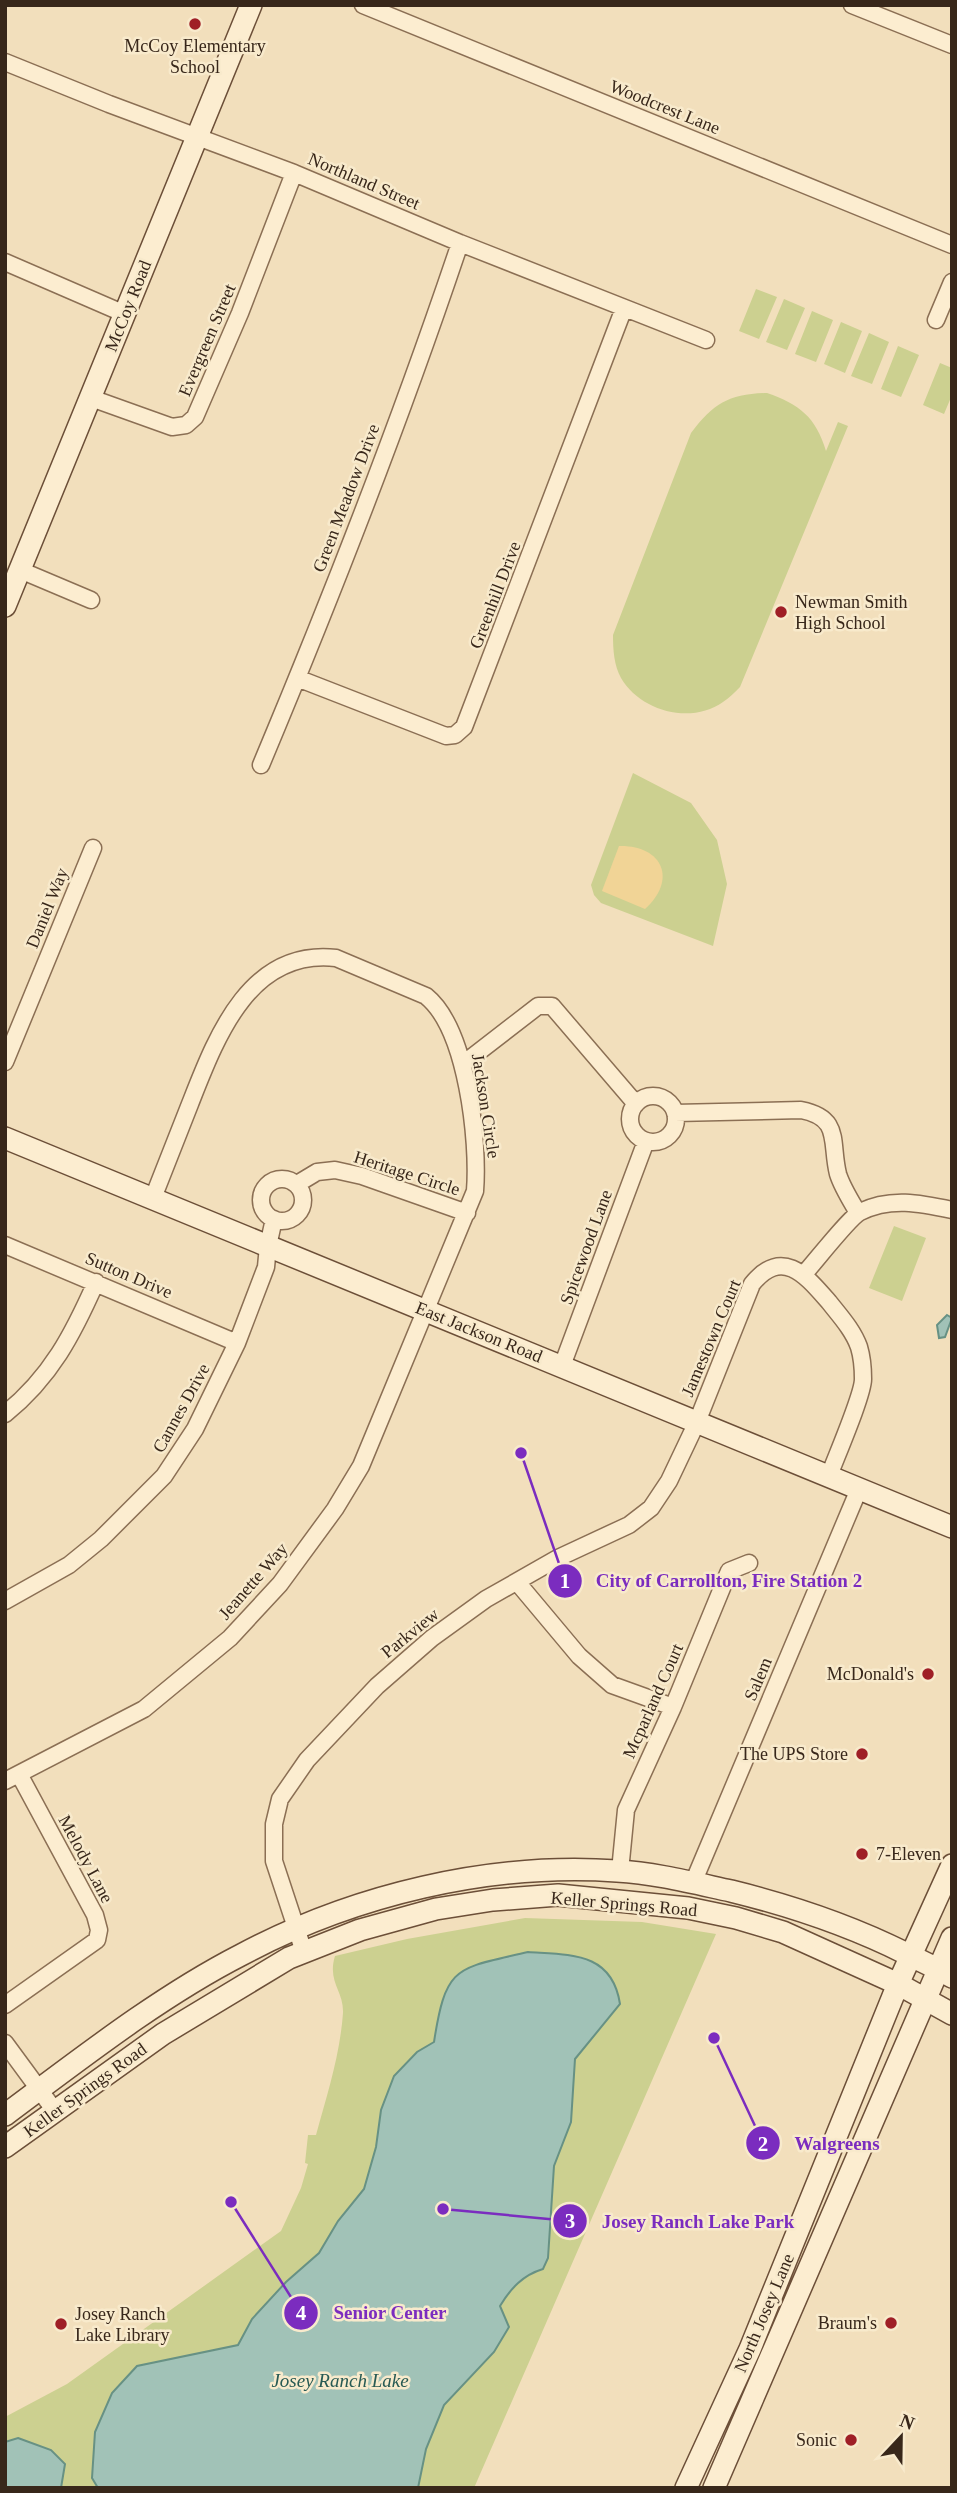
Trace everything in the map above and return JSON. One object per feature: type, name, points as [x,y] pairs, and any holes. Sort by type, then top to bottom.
[{"type":"main road","name":"McCoy Road","points":[[5,607],[251,5]]},
{"type":"main road","name":"East Jackson Road","points":[[5,1138],[952,1527]]},
{"type":"main road","name":"North Josey Lane","points":[[690,2486],[750,2349],[898,1984],[952,1865]]},
{"type":"main road","name":"Keller Springs Road","points":[[5,2115],[195,1981],[239,1955],[295,1928],[390,1894],[487,1877],[567,1869],[620,1871],[693,1883],[806,1911],[862,1932],[945,1973]]},
{"type":"main road","points":[[688,1908],[693,1883]]},
{"type":"main road","name":"Keller Springs Road","points":[[5,2147],[163,2034],[289,1958],[360,1930],[436,1909],[493,1900],[558,1895],[688,1908],[736,1918],[783,1932],[927,1998],[952,2014]]},
{"type":"main road","name":"North Josey Lane","points":[[715,2488],[927,1998],[945,1973],[952,1938]]},
{"type":"street","name":"Woodcrest Lane","points":[[363,5],[952,245]]},
{"type":"street","points":[[852,5],[952,45]]},
{"type":"street","name":"Northland Street","points":[[5,62],[294,173],[460,243],[706,340]]},
{"type":"street","name":"Evergreen Street","points":[[91,398],[172,427],[186,425],[195,417],[240,313],[294,173]]},
{"type":"street","name":"Green Meadow Drive","points":[[261,765],[426,347],[460,243]]},
{"type":"street","points":[[5,262],[125,314]]},
{"type":"street","points":[[936,320],[952,282]]},
{"type":"street","name":"Greenhill Drive","points":[[297,678],[446,736],[455,735],[464,727],[624,308]]},
{"type":"street","points":[[20,570],[91,600]]},
{"type":"street","name":"Daniel Way","points":[[5,1062],[93,848]]},
{"type":"street","name":"Jackson Circle","points":[[153,1198],[213,1047],[234,1010],[250,990],[276,968],[303,959],[321,956],[336,958],[426,996],[437,1004],[446,1019],[463,1063],[478,1163],[475,1191],[427,1311]]},
{"type":"street","points":[[463,1063],[538,1006],[552,1006],[636,1104]]},
{"type":"street","points":[[648,1097],[662,1098],[675,1113],[672,1133],[660,1141],[646,1141],[635,1132],[632,1125],[631,1118],[636,1104],[648,1097]]},
{"type":"street","points":[[675,1113],[802,1110],[817,1113],[830,1126],[838,1175],[858,1213]]},
{"type":"street","name":"Spicewood Lane","points":[[562,1366],[646,1141]]},
{"type":"street","name":"Heritage Circle","points":[[274,1219],[268,1216],[261,1204],[262,1191],[266,1185],[278,1179],[291,1180],[296,1184],[317,1172],[335,1170],[362,1176],[467,1213]]},
{"type":"street","points":[[268,1245],[274,1219],[288,1220],[300,1211],[303,1197],[296,1184]]},
{"type":"street","points":[[829,1476],[863,1383],[862,1365],[859,1348],[850,1328],[804,1274],[858,1213],[897,1202],[952,1210]]},
{"type":"street","name":"Sutton Drive","points":[[5,1245],[237,1343]]},
{"type":"street","name":"Cannes Drive","points":[[5,1601],[69,1565],[102,1539],[164,1476],[195,1429],[237,1343],[266,1267],[268,1245]]},
{"type":"street","name":"Jamestown Court","points":[[697,1422],[752,1284],[771,1269],[786,1267],[804,1274]]},
{"type":"street","points":[[5,1414],[18,1404],[49,1370],[73,1333],[96,1282]]},
{"type":"street","name":"Jeanette Way","points":[[12,1777],[144,1709],[230,1637],[280,1584],[335,1509],[361,1466],[427,1311]]},
{"type":"street","name":"Parkview","points":[[304,1952],[274,1861],[274,1824],[280,1799],[307,1760],[377,1686],[432,1638],[486,1599],[629,1524],[651,1508],[669,1481],[697,1422]]},
{"type":"street","name":"Salem","points":[[693,1883],[859,1489]]},
{"type":"street","name":"Mcparland Court","points":[[620,1871],[626,1810],[673,1707],[729,1571],[749,1563]]},
{"type":"street","points":[[517,1582],[579,1656],[612,1685],[673,1707]]},
{"type":"street","name":"Melody Lane","points":[[5,2005],[97,1940],[99,1930],[95,1915],[12,1777]]},
{"type":"street","points":[[5,2043],[55,2111]]},
{"type":"green space","points":[[756,289],[777,297],[759,339],[739,331]]},
{"type":"green space","points":[[784,299],[805,308],[787,350],[766,342]]},
{"type":"green space","points":[[812,311],[833,320],[816,362],[795,354]]},
{"type":"green space","points":[[841,322],[862,331],[845,373],[824,364]]},
{"type":"green space","points":[[869,333],[889,342],[872,384],[851,376]]},
{"type":"green space","points":[[898,346],[919,355],[901,397],[881,389]]},
{"type":"green space","points":[[940,363],[952,368],[952,395],[944,414],[923,405]]},
{"type":"green space","points":[[767,393],[805,413],[817,429],[826,451],[838,422],[848,426],[740,687],[710,709],[696,713],[667,711],[640,699],[621,678],[614,657],[613,635],[691,433],[707,414],[723,402],[742,395]]},
{"type":"green space","points":[[633,773],[691,803],[717,840],[727,884],[713,946],[601,903],[594,895],[591,885]]},
{"type":"green space","points":[[894,1226],[926,1238],[902,1301],[869,1288]]},
{"type":"green space","points":[[525,1918],[642,1922],[716,1934],[474,2488],[5,2488],[5,2417],[67,2384],[281,2231],[301,2188],[308,2164],[305,2163],[308,2135],[316,2135],[339,2044],[343,2005],[334,1980],[335,1956],[407,1939]]},
{"type":"sand","points":[[619,846],[646,851],[660,866],[663,876],[661,886],[645,909],[602,891]]},
{"type":"water","points":[[947,1315],[952,1318],[945,1337],[939,1338],[937,1325]]},
{"type":"water","name":"Josey Ranch Lake","points":[[528,1952],[574,1956],[599,1965],[616,1987],[620,2004],[575,2059],[571,2122],[554,2166],[548,2258],[543,2269],[524,2279],[504,2299],[500,2306],[509,2327],[494,2352],[444,2405],[426,2449],[418,2488],[98,2488],[92,2478],[95,2432],[112,2393],[137,2366],[238,2345],[252,2319],[286,2282],[319,2253],[338,2221],[364,2189],[376,2147],[381,2110],[394,2076],[417,2052],[434,2042],[444,1997],[450,1984],[458,1974],[470,1967]]},
{"type":"water","points":[[18,2438],[51,2450],[65,2464],[61,2488],[5,2488],[5,2442]]},
{"type":"place","name":"McCoy Elementary School","points":[[195,24]]},
{"type":"place","name":"Newman Smith High School","points":[[781,612]]},
{"type":"place","name":"City of Carrollton, Fire Station 2","points":[[521,1453]]},
{"type":"place","name":"McDonald's","points":[[928,1674]]},
{"type":"place","name":"The UPS Store","points":[[862,1754]]},
{"type":"place","name":"7-Eleven","points":[[862,1854]]},
{"type":"place","name":"Walgreens","points":[[714,2038]]},
{"type":"place","name":"Senior Center","points":[[231,2202]]},
{"type":"place","name":"Josey Ranch Lake Park","points":[[443,2209]]},
{"type":"place","name":"Braum's","points":[[891,2323]]},
{"type":"place","name":"Josey Ranch Lake Library","points":[[61,2324]]},
{"type":"place","name":"Sonic","points":[[851,2440]]}]
